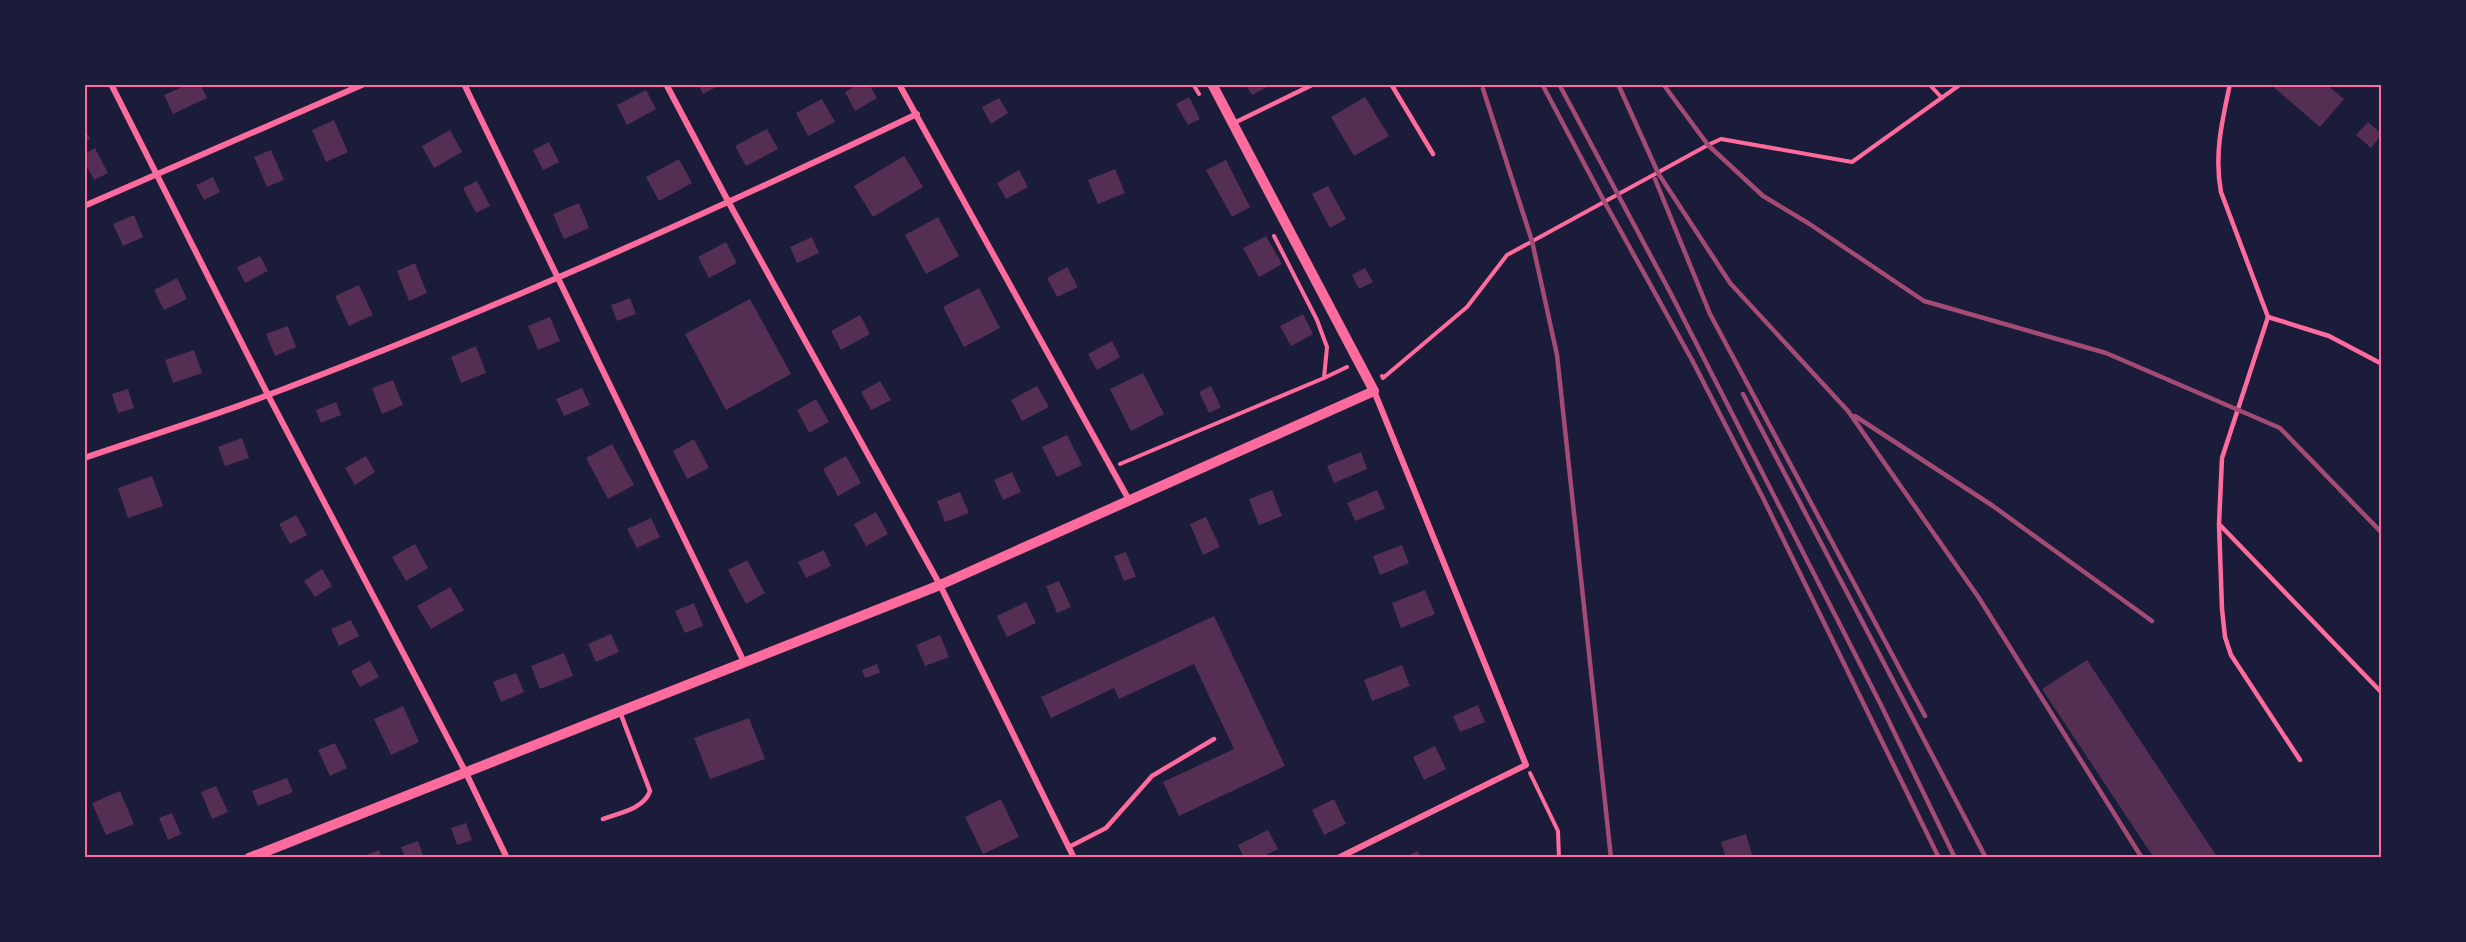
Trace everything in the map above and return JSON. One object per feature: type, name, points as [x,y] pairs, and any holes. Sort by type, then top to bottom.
[{"type":"street","points":[[111,84],[268,395],[465,771],[507,858]]},
{"type":"street","points":[[84,206],[364,84]]},
{"type":"street","points":[[464,84],[744,662]]},
{"type":"street","points":[[666,84],[729,203],[940,585],[1074,858]]},
{"type":"street","points":[[900,84],[1129,500]]},
{"type":"street","points":[[1212,84],[1374,391],[1526,765],[1338,858]]},
{"type":"street","points":[[84,458],[268,395],[557,279],[729,203],[917,114]]},
{"type":"street","points":[[249,858],[940,585],[1374,391]]},
{"type":"lane","points":[[1234,123],[1314,84]]},
{"type":"lane","points":[[1391,84],[1433,154]]},
{"type":"lane","points":[[2230,84],[2218,142],[2218,176],[2221,192],[2268,317],[2222,458],[2219,524],[2225,637],[2232,655],[2300,760]]},
{"type":"lane","points":[[2268,317],[2329,336],[2382,364]]},
{"type":"lane","points":[[2219,524],[2382,693]]},
{"type":"lane","points":[[603,819],[642,804],[648,798],[650,791],[620,710]]},
{"type":"lane","points":[[1069,847],[1106,828],[1152,776],[1214,739]]},
{"type":"path","points":[[1193,84],[1204,104]]},
{"type":"path","points":[[1929,84],[1942,98]]},
{"type":"path","points":[[1378,371],[1383,378],[1467,307],[1507,255],[1707,145],[1721,139],[1852,162],[1961,84]]},
{"type":"path","points":[[1269,227],[1317,320],[1327,347],[1324,378]]},
{"type":"path","points":[[1111,468],[1359,361]]},
{"type":"path","points":[[1526,765],[1558,831],[1559,858]]},
{"type":"building","points":[[189,84],[200,84],[207,98],[173,114],[164,95]]},
{"type":"building","points":[[698,84],[722,84],[703,94]]},
{"type":"building","points":[[859,84],[869,84],[877,98],[855,111],[845,92]]},
{"type":"building","points":[[1245,84],[1273,84],[1252,95]]},
{"type":"building","points":[[2270,84],[2326,84],[2344,99],[2320,127]]},
{"type":"building","points":[[646,90],[656,109],[627,125],[617,105]]},
{"type":"building","points":[[1189,97],[1200,119],[1188,125],[1176,104]]},
{"type":"building","points":[[1365,97],[1389,136],[1354,156],[1331,117]]},
{"type":"building","points":[[999,98],[1008,113],[991,124],[982,107]]},
{"type":"building","points":[[822,99],[835,122],[808,136],[796,113]]},
{"type":"building","points":[[334,120],[348,152],[326,162],[312,130]]},
{"type":"building","points":[[2368,122],[2382,134],[2371,148],[2356,135]]},
{"type":"building","points":[[84,127],[90,139],[84,143]]},
{"type":"building","points":[[767,129],[778,149],[746,166],[735,146]]},
{"type":"building","points":[[450,130],[462,152],[434,168],[422,146]]},
{"type":"building","points":[[549,142],[559,162],[543,170],[533,150]]},
{"type":"building","points":[[95,148],[108,173],[94,180],[84,161],[84,154]]},
{"type":"building","points":[[271,150],[284,180],[267,187],[254,157]]},
{"type":"building","points":[[904,156],[923,187],[873,217],[854,186]]},
{"type":"building","points":[[679,159],[692,183],[659,201],[646,177]]},
{"type":"building","points":[[1226,160],[1250,207],[1232,217],[1206,170]]},
{"type":"building","points":[[1115,169],[1125,193],[1098,204],[1088,180]]},
{"type":"building","points":[[1019,170],[1028,187],[1006,199],[997,183]]},
{"type":"building","points":[[213,177],[220,192],[204,200],[196,185]]},
{"type":"building","points":[[477,181],[490,206],[476,213],[463,188]]},
{"type":"building","points":[[1328,186],[1346,219],[1330,228],[1312,194]]},
{"type":"building","points":[[579,203],[589,228],[564,239],[553,214]]},
{"type":"building","points":[[134,215],[143,237],[123,246],[113,224]]},
{"type":"building","points":[[938,217],[959,256],[926,274],[905,235]]},
{"type":"building","points":[[1266,236],[1282,264],[1259,277],[1243,248]]},
{"type":"building","points":[[812,237],[819,253],[797,263],[790,247]]},
{"type":"building","points":[[726,242],[737,263],[709,278],[698,257]]},
{"type":"building","points":[[260,256],[268,271],[245,283],[237,267]]},
{"type":"building","points":[[415,263],[427,293],[409,301],[397,271]]},
{"type":"building","points":[[1067,267],[1078,287],[1057,297],[1047,278]]},
{"type":"building","points":[[1365,268],[1373,282],[1359,289],[1352,275]]},
{"type":"building","points":[[177,278],[187,299],[164,310],[154,290]]},
{"type":"building","points":[[359,285],[373,315],[349,326],[335,296]]},
{"type":"building","points":[[979,288],[1000,328],[964,347],[943,307]]},
{"type":"building","points":[[630,298],[636,314],[617,321],[611,305]]},
{"type":"building","points":[[750,299],[791,374],[726,410],[685,334]]},
{"type":"building","points":[[1303,314],[1313,334],[1291,346],[1280,326]]},
{"type":"building","points":[[860,315],[870,334],[841,350],[831,331]]},
{"type":"building","points":[[550,317],[560,341],[538,350],[528,326]]},
{"type":"building","points":[[288,326],[296,347],[275,356],[266,334]]},
{"type":"building","points":[[1112,341],[1120,357],[1097,370],[1088,354]]},
{"type":"building","points":[[476,346],[486,373],[461,383],[451,357]]},
{"type":"building","points":[[194,350],[202,373],[173,383],[165,360]]},
{"type":"building","points":[[1143,373],[1164,414],[1131,431],[1110,389]]},
{"type":"building","points":[[393,380],[403,405],[382,414],[372,388]]},
{"type":"building","points":[[880,381],[891,400],[871,410],[861,392]]},
{"type":"building","points":[[1037,386],[1049,407],[1022,421],[1011,400]]},
{"type":"building","points":[[1211,386],[1221,407],[1209,413],[1199,392]]},
{"type":"building","points":[[582,388],[590,405],[564,416],[556,399]]},
{"type":"building","points":[[128,389],[134,408],[118,413],[112,394]]},
{"type":"building","points":[[816,399],[829,422],[809,433],[797,410]]},
{"type":"building","points":[[336,402],[341,415],[321,423],[316,410]]},
{"type":"building","points":[[1067,435],[1082,465],[1057,477],[1042,447]]},
{"type":"building","points":[[242,438],[249,458],[225,466],[218,447]]},
{"type":"building","points":[[694,439],[709,468],[687,479],[673,451]]},
{"type":"building","points":[[612,444],[634,485],[608,499],[586,458]]},
{"type":"building","points":[[1361,452],[1367,469],[1334,483],[1327,466]]},
{"type":"building","points":[[366,456],[375,472],[355,485],[345,468]]},
{"type":"building","points":[[846,456],[861,483],[838,496],[823,469]]},
{"type":"building","points":[[1012,472],[1021,492],[1003,500],[994,480]]},
{"type":"building","points":[[152,476],[163,506],[128,518],[118,488]]},
{"type":"building","points":[[1272,490],[1282,516],[1259,525],[1249,499]]},
{"type":"building","points":[[1377,490],[1385,509],[1355,521],[1347,503]]},
{"type":"building","points":[[960,492],[969,513],[945,522],[937,501]]},
{"type":"building","points":[[876,512],[888,534],[866,546],[854,524]]},
{"type":"building","points":[[296,515],[307,535],[290,544],[279,524]]},
{"type":"building","points":[[1206,517],[1220,547],[1203,555],[1190,524]]},
{"type":"building","points":[[651,518],[660,537],[637,548],[627,529]]},
{"type":"building","points":[[415,544],[428,568],[406,581],[392,557]]},
{"type":"building","points":[[1402,545],[1409,563],[1380,575],[1373,556]]},
{"type":"building","points":[[824,550],[831,566],[806,578],[798,562]]},
{"type":"building","points":[[1126,552],[1136,577],[1124,581],[1114,556]]},
{"type":"building","points":[[747,560],[765,593],[746,604],[728,570]]},
{"type":"building","points":[[322,569],[332,586],[315,597],[304,581]]},
{"type":"building","points":[[1059,581],[1071,607],[1057,613],[1046,586]]},
{"type":"building","points":[[450,587],[464,610],[431,629],[417,606]]},
{"type":"building","points":[[1425,590],[1435,614],[1401,628],[1392,603]]},
{"type":"building","points":[[1026,602],[1036,623],[1007,637],[997,616]]},
{"type":"building","points":[[694,603],[703,626],[685,633],[675,611]]},
{"type":"building","points":[[1214,616],[1285,766],[1179,816],[1163,782],[1234,749],[1194,664],[1119,699],[1114,688],[1051,718],[1041,697]]},
{"type":"building","points":[[351,620],[359,636],[339,646],[331,629]]},
{"type":"building","points":[[611,634],[619,652],[596,662],[588,644]]},
{"type":"building","points":[[940,635],[949,657],[925,666],[916,645]]},
{"type":"building","points":[[564,653],[573,676],[540,689],[531,666]]},
{"type":"building","points":[[2087,660],[2218,858],[2154,858],[2042,689]]},
{"type":"building","points":[[370,661],[379,677],[360,687],[351,671]]},
{"type":"building","points":[[877,664],[880,673],[865,678],[862,670]]},
{"type":"building","points":[[1402,665],[1410,686],[1372,701],[1364,680]]},
{"type":"building","points":[[516,673],[524,692],[501,702],[493,682]]},
{"type":"building","points":[[1478,705],[1485,722],[1460,732],[1453,716]]},
{"type":"building","points":[[403,706],[419,742],[391,755],[374,719]]},
{"type":"building","points":[[749,718],[765,759],[710,779],[694,738]]},
{"type":"building","points":[[335,743],[347,768],[330,776],[318,750]]},
{"type":"building","points":[[1435,746],[1446,769],[1424,780],[1413,757]]},
{"type":"building","points":[[287,778],[293,792],[258,806],[252,791]]},
{"type":"building","points":[[216,786],[228,812],[212,819],[201,792]]},
{"type":"building","points":[[120,791],[134,824],[106,835],[92,803]]},
{"type":"building","points":[[1001,799],[1019,837],[983,854],[965,817]]},
{"type":"building","points":[[1334,799],[1346,824],[1324,835],[1312,810]]},
{"type":"building","points":[[172,813],[181,834],[168,840],[159,818]]},
{"type":"building","points":[[466,823],[472,840],[457,845],[451,828]]},
{"type":"building","points":[[1268,830],[1278,849],[1260,858],[1244,858],[1238,845]]},
{"type":"building","points":[[1746,834],[1753,858],[1726,858],[1721,842]]},
{"type":"building","points":[[418,841],[424,858],[405,858],[401,847]]},
{"type":"building","points":[[379,850],[382,858],[358,858]]},
{"type":"building","points":[[1418,851],[1421,858],[1403,858]]},
{"type":"railway","points":[[1542,84],[1692,360],[1763,498],[1939,858]]},
{"type":"railway","points":[[1559,84],[1671,294],[1881,705],[1955,858]]},
{"type":"railway","points":[[1618,84],[1658,173],[1730,283],[1848,411],[1979,598],[2142,858]]},
{"type":"railway","points":[[1663,84],[1708,145],[1763,196],[1808,223],[1924,301],[2106,353],[2280,428],[2382,533]]},
{"type":"railway","points":[[1483,89],[1532,241],[1557,355],[1611,858]]},
{"type":"railway","points":[[1655,179],[1710,314],[1925,716]]},
{"type":"railway","points":[[1743,394],[1986,858]]},
{"type":"railway","points":[[1855,416],[1993,506],[2152,621]]}]
